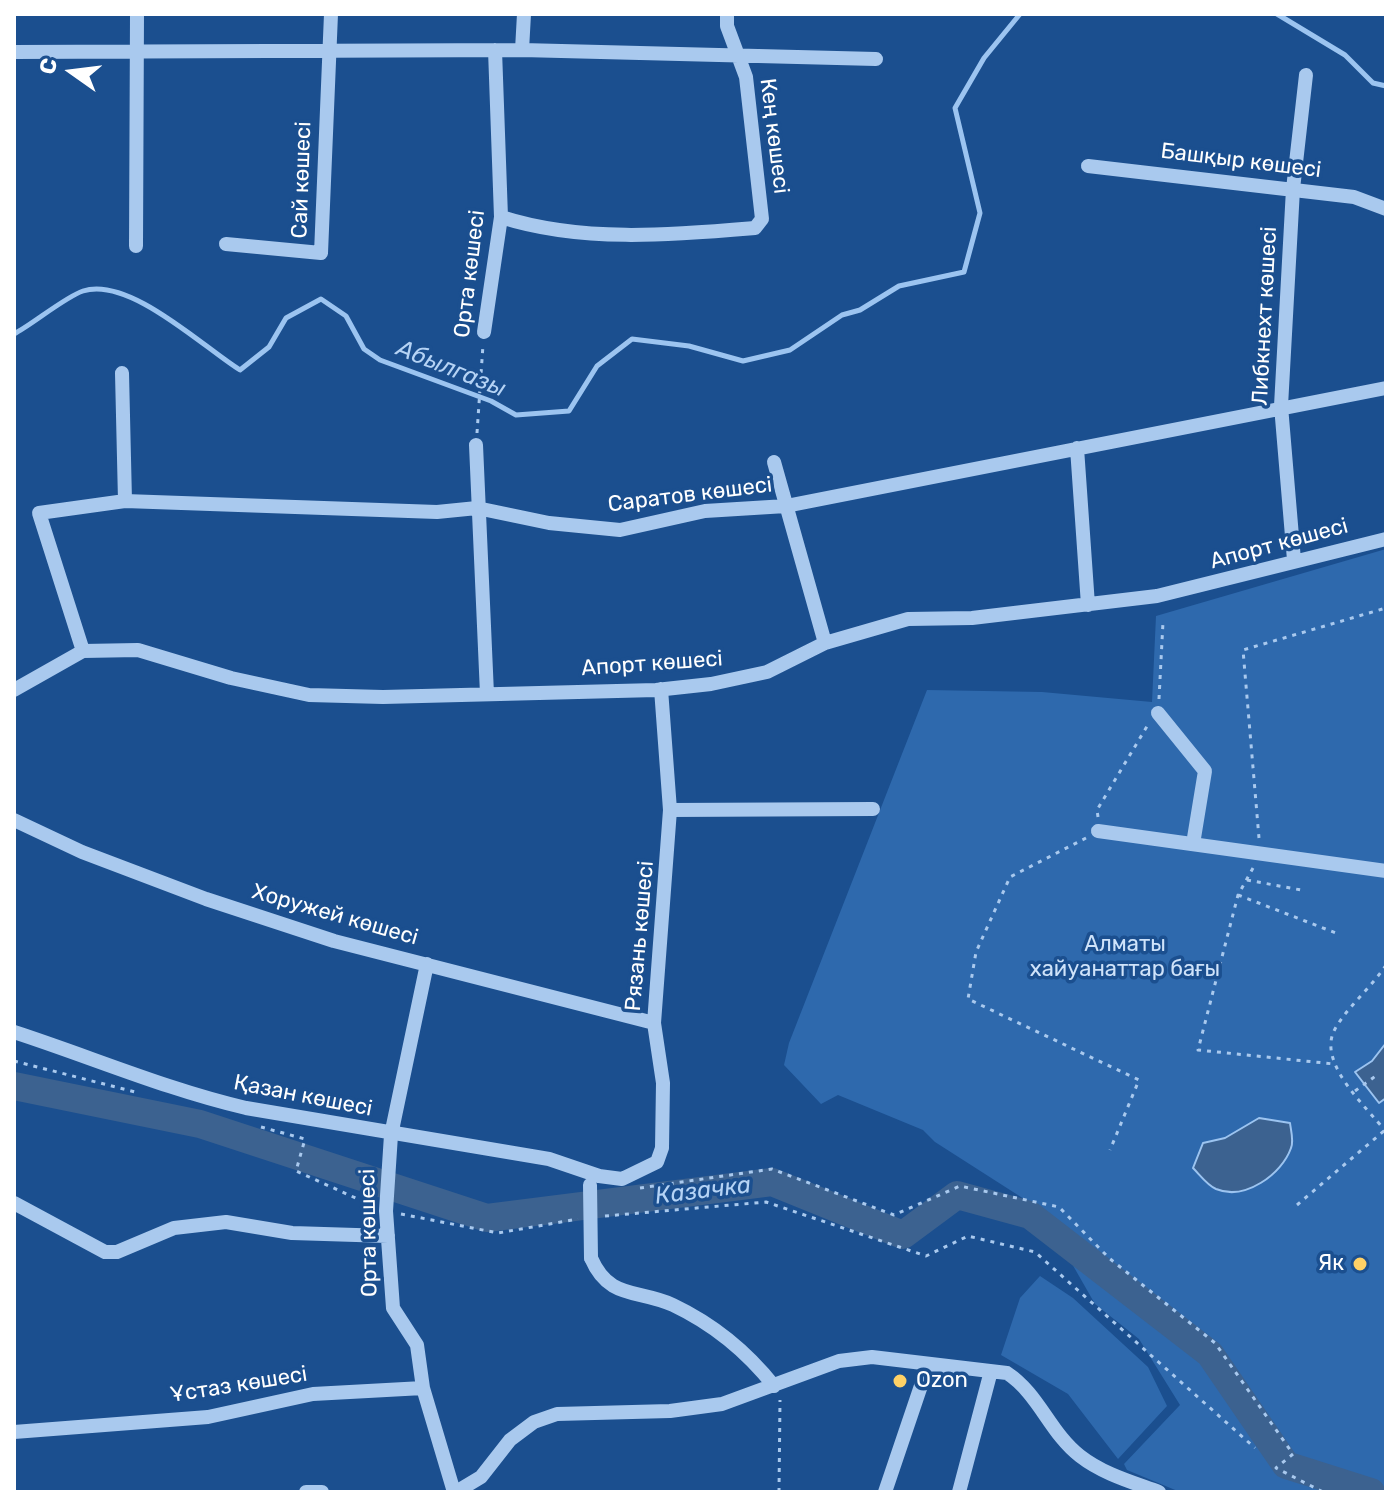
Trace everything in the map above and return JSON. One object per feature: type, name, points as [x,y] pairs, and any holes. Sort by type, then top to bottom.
[{"type":"street","points":[[136,246],[137,14]]},
{"type":"street","name":"Сай көшесі","points":[[226,244],[321,253],[331,14]]},
{"type":"street","points":[[522,50],[524,14]]},
{"type":"street","name":"Кең көшесі","points":[[501,217],[527,226],[652,236],[755,228],[762,219],[746,77],[736,56],[727,14]]},
{"type":"street","points":[[14,52],[136,49],[522,50],[876,59]]},
{"type":"street","name":"Орта көшесі","points":[[484,332],[501,217],[495,50]]},
{"type":"street","name":"Либкнехт көшесі","points":[[1294,560],[1281,406],[1293,189],[1306,75]]},
{"type":"street","name":"Башқыр көшесі","points":[[1088,166],[1354,197],[1386,209]]},
{"type":"street","points":[[122,373],[125,501]]},
{"type":"street","name":"Саратов көшесі","points":[[83,651],[39,513],[125,501],[437,512],[477,508],[549,523],[620,530],[705,511],[786,506],[1281,406],[1386,388]]},
{"type":"street","points":[[476,445],[487,694]]},
{"type":"street","points":[[1077,448],[1088,605]]},
{"type":"street","points":[[774,462],[825,643]]},
{"type":"street","name":"Апорт көшесі","points":[[14,689],[83,651],[138,650],[231,678],[309,695],[487,694],[661,689],[711,684],[767,672],[825,643],[908,619],[972,618],[1088,605],[1204,587],[1294,560],[1386,539]]},
{"type":"street","name":"Рязань көшесі","points":[[590,1179],[622,1179],[657,1162],[662,1148],[663,1083],[654,1023],[665,910],[670,810],[661,689]]},
{"type":"street","points":[[1158,713],[1205,771],[1193,844]]},
{"type":"street","points":[[670,810],[873,809]]},
{"type":"street","name":"Хоружей көшесі","points":[[14,820],[82,852],[206,899],[334,941],[654,1023]]},
{"type":"street","points":[[1098,831],[1386,871]]},
{"type":"street","name":"Орта көшесі","points":[[427,964],[390,1140],[386,1208],[393,1308],[417,1345],[423,1388],[455,1492]]},
{"type":"street","name":"Қазан көшесі","points":[[14,1032],[200,1097],[390,1140],[549,1159],[590,1179]]},
{"type":"street","points":[[590,1179],[591,1258],[599,1276],[621,1291],[671,1304],[734,1343],[748,1354],[774,1386]]},
{"type":"street","points":[[14,1203],[105,1252],[117,1252],[174,1228],[226,1222],[292,1233],[388,1236]]},
{"type":"street","points":[[455,1492],[481,1477],[510,1440],[534,1422],[557,1414],[670,1411],[722,1404],[839,1361],[872,1357],[991,1374]]},
{"type":"street","points":[[885,1492],[927,1368],[1007,1373],[1025,1385],[1078,1455],[1135,1488],[1159,1492]]},
{"type":"street","points":[[963,1488],[991,1374]]},
{"type":"street","name":"Ұстаз көшесі","points":[[14,1432],[208,1417],[313,1394],[423,1388]]},
{"type":"street","points":[[306,1492],[322,1492]]},
{"type":"path","name":"Орта көшесі","points":[[476,445],[484,332]]},
{"type":"path","points":[[1334,1064],[1198,1050],[1238,895],[1260,854],[1243,650],[1386,608]]},
{"type":"path","points":[[1110,1150],[1139,1080],[968,999],[976,952],[1010,877],[1046,861],[1098,831],[1097,810],[1158,713],[1163,622]]},
{"type":"path","points":[[1247,880],[1301,890]]},
{"type":"path","points":[[1238,895],[1336,933]]},
{"type":"path","points":[[1297,1205],[1385,1131],[1334,1064],[1330,1045],[1334,1032],[1376,982],[1386,965]]},
{"type":"path","points":[[1355,1091],[1377,1075]]},
{"type":"path","points":[[305,1139],[296,1171],[386,1208],[498,1233],[585,1218]]},
{"type":"path","points":[[632,1189],[772,1169],[894,1215],[960,1186],[1059,1207],[1109,1258],[1215,1343],[1293,1454],[1276,1468],[1323,1492]]},
{"type":"path","points":[[600,1217],[766,1202],[926,1256],[968,1236],[1035,1252],[1255,1448]]},
{"type":"path","points":[[774,1386],[782,1407],[779,1492]]},
{"type":"green space","name":"Алматы хайуанаттар бағы","points":[[1386,549],[1386,1492],[1180,1492],[1127,1470],[1124,1464],[1180,1405],[1139,1339],[1095,1304],[1059,1241],[1060,1222],[935,1142],[923,1130],[838,1095],[821,1104],[784,1065],[789,1043],[927,690],[1042,692],[1152,702],[1156,616]]},
{"type":"green space","points":[[1040,1276],[1073,1298],[1148,1367],[1167,1406],[1118,1459],[1068,1394],[1001,1355],[1020,1298]]},
{"type":"shaded area","points":[[1386,1043],[1386,1098],[1379,1103],[1355,1072],[1372,1061]]},
{"type":"shaded area","points":[[1259,1118],[1290,1123],[1292,1142],[1286,1158],[1271,1176],[1250,1188],[1227,1192],[1216,1189],[1193,1168],[1203,1143],[1225,1138]]},
{"type":"waterway","name":"Абылгазы","points":[[14,334],[76,294],[101,289],[143,303],[240,370],[269,347],[286,318],[321,299],[346,316],[364,349],[380,360],[491,401],[516,415],[569,411],[597,366],[632,339],[689,346],[743,361],[790,350],[842,315],[860,310],[899,286],[964,272],[980,213],[955,108],[984,58],[1020,14]]},
{"type":"waterway","name":"Абылгазы","points":[[1277,14],[1345,55],[1373,83],[1386,86]]},
{"type":"waterway","name":"Казачка","points":[[14,1086],[200,1124],[487,1218],[772,1182],[903,1235],[957,1195],[1030,1215],[1210,1354],[1286,1465],[1371,1492]]},
{"type":"place","name":"Як","points":[[1360,1264]]},
{"type":"place","name":"Ozon","points":[[900,1381]]}]
